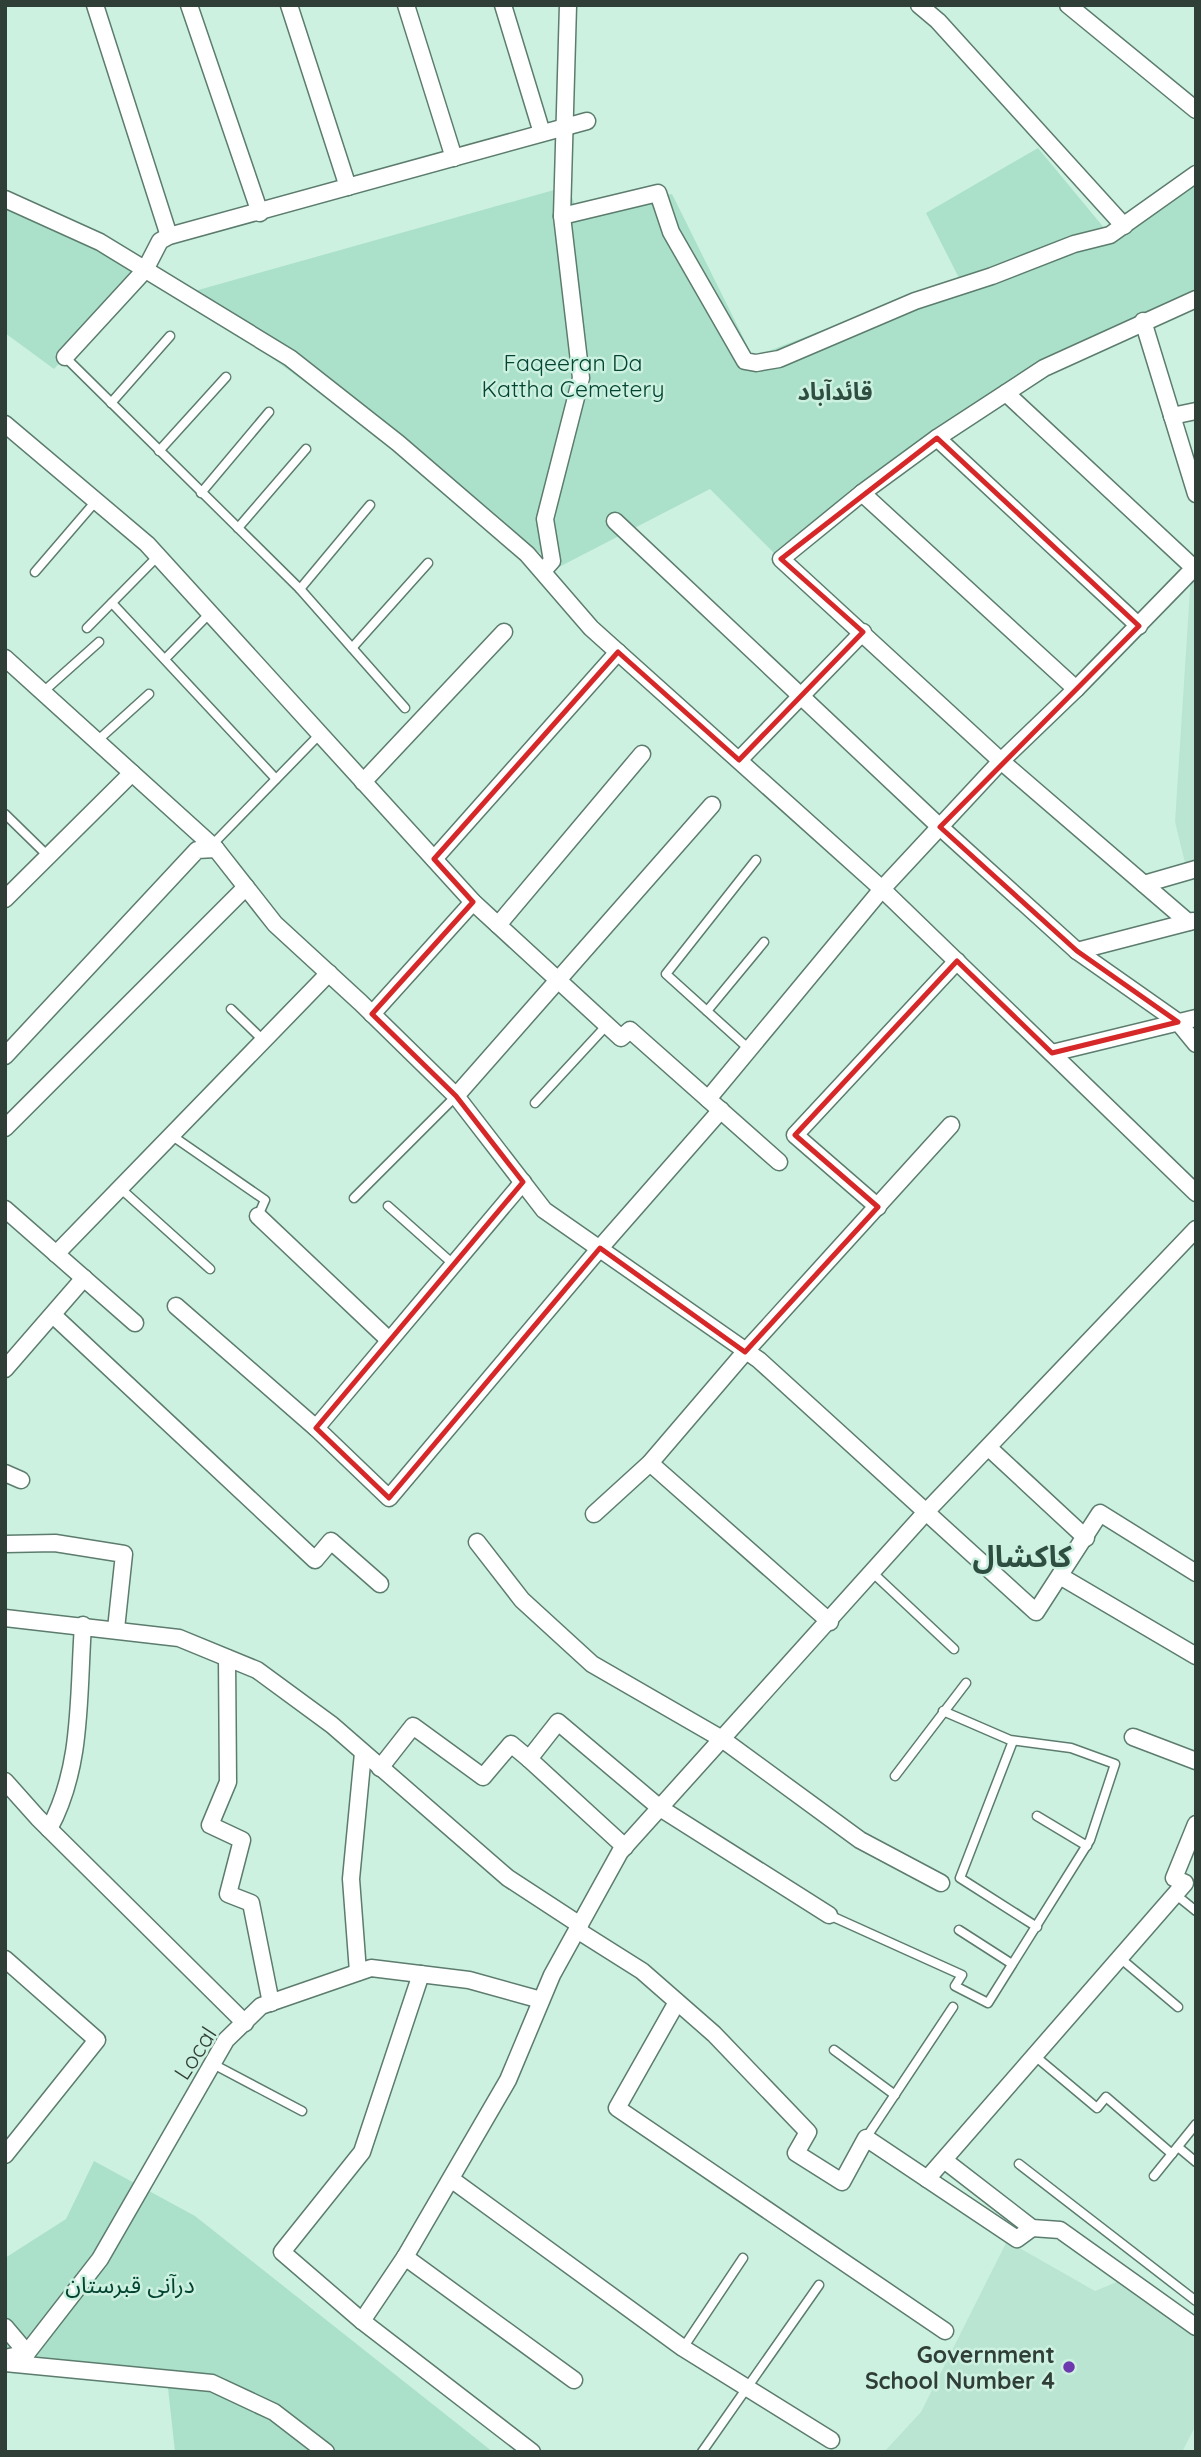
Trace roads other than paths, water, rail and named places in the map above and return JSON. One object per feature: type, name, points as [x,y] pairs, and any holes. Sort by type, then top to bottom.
[{"type":"street","points":[[95,5],[169,236]]},
{"type":"street","points":[[189,5],[260,213]]},
{"type":"street","points":[[289,5],[348,187]]},
{"type":"street","points":[[406,5],[454,158]]},
{"type":"street","points":[[503,5],[542,134]]},
{"type":"street","points":[[542,571],[552,561],[545,519],[581,378],[562,216],[568,5]]},
{"type":"street","points":[[919,5],[938,21],[1124,226]]},
{"type":"street","points":[[1068,5],[1196,110]]},
{"type":"street","points":[[65,357],[145,270],[160,241],[169,236],[587,121]]},
{"type":"street","points":[[562,216],[658,193],[671,232],[745,361],[756,363],[779,359],[915,301],[992,276],[1074,244],[1110,235],[1196,174]]},
{"type":"street","points":[[5,200],[100,242],[290,358],[398,443],[527,554],[592,628],[882,889],[1196,1194]]},
{"type":"street","points":[[1192,922],[1001,761],[781,559],[862,493],[937,438],[1044,368],[1196,299]]},
{"type":"street","points":[[1143,321],[1196,494]]},
{"type":"street","points":[[176,1306],[316,1428],[389,1498],[600,1248],[714,1105],[749,1049],[882,889],[1001,761],[1139,626],[1194,568],[1006,393]]},
{"type":"street","points":[[1172,416],[1196,411]]},
{"type":"street","points":[[6,426],[158,555],[473,902],[621,1038],[630,1030],[779,1162]]},
{"type":"street","points":[[937,438],[1139,626]]},
{"type":"street","points":[[862,493],[1076,689]]},
{"type":"street","points":[[615,521],[940,827],[1077,951],[1178,1022],[1196,1044]]},
{"type":"street","points":[[363,782],[504,632]]},
{"type":"street","points":[[738,760],[863,632]]},
{"type":"street","points":[[434,859],[618,652]]},
{"type":"street","points":[[5,658],[214,847],[275,924],[456,1096],[544,1210],[759,1360],[1036,1612],[1100,1513],[1196,1573]]},
{"type":"street","points":[[498,925],[642,754]]},
{"type":"street","points":[[5,899],[132,773]]},
{"type":"street","points":[[456,1096],[712,804]]},
{"type":"street","points":[[5,1056],[197,850],[214,847]]},
{"type":"street","points":[[1144,884],[1196,869]]},
{"type":"street","points":[[5,1128],[246,887]]},
{"type":"street","points":[[372,1014],[473,902]]},
{"type":"street","points":[[1077,951],[1192,922]]},
{"type":"street","points":[[878,1208],[795,1135],[957,961]]},
{"type":"street","points":[[56,1254],[329,973]]},
{"type":"street","points":[[1052,1053],[1196,1018]]},
{"type":"street","points":[[594,1514],[650,1463],[745,1352],[951,1125]]},
{"type":"street","points":[[316,1428],[452,1263],[523,1182]]},
{"type":"street","points":[[5,1209],[135,1324]]},
{"type":"street","points":[[258,1216],[389,1340]]},
{"type":"street","points":[[362,2321],[405,2257],[508,2080],[541,2000],[578,1927],[625,1847],[874,1574],[925,1513],[1196,1230]]},
{"type":"street","points":[[5,1370],[84,1279]]},
{"type":"street","points":[[53,1315],[315,1560],[331,1541],[380,1584]]},
{"type":"street","points":[[989,1448],[1086,1538]]},
{"type":"street","points":[[650,1463],[830,1622]]},
{"type":"street","points":[[5,1473],[21,1480]]},
{"type":"street","points":[[477,1542],[522,1600],[592,1664],[722,1739],[860,1840],[941,1882]]},
{"type":"street","points":[[5,1544],[55,1543],[124,1553],[116,1629]]},
{"type":"street","points":[[1060,1576],[1196,1656]]},
{"type":"street","points":[[5,1618],[179,1638],[257,1670],[332,1725],[508,1878],[642,1971],[714,2034],[808,2132],[796,2153],[842,2182],[866,2138],[1017,2239],[1032,2228]]},
{"type":"street","points":[[49,1829],[64,1802],[76,1751],[83,1625]]},
{"type":"street","points":[[227,1658],[228,1782],[210,1825],[242,1840],[228,1894],[251,1903],[271,2003]]},
{"type":"street","points":[[529,1759],[558,1722],[660,1808],[829,1915]]},
{"type":"street","points":[[380,1768],[413,1726],[483,1777],[511,1744],[625,1847]]},
{"type":"street","points":[[1133,1737],[1196,1761]]},
{"type":"street","points":[[358,1972],[351,1879],[363,1753]]},
{"type":"street","points":[[5,1781],[49,1829],[245,2023]]},
{"type":"street","points":[[927,2179],[1185,1883],[1174,1878],[1192,1843],[1196,1824]]},
{"type":"street","points":[[5,1959],[97,2040],[5,2155]]},
{"type":"street","name":"Local","points":[[27,2353],[100,2259],[226,2040],[261,2006],[371,1968],[469,1980],[541,2000]]},
{"type":"street","points":[[421,1974],[362,2152],[282,2252],[362,2321],[532,2452]]},
{"type":"street","points":[[677,2002],[617,2108],[946,2331]]},
{"type":"street","points":[[944,2160],[1032,2228],[1060,2230],[1196,2328]]},
{"type":"street","points":[[452,2179],[683,2348],[831,2440]]},
{"type":"street","points":[[405,2257],[575,2380]]},
{"type":"street","points":[[5,2328],[27,2353],[5,2361]]},
{"type":"street","points":[[5,2361],[212,2383],[274,2412],[326,2452]]},
{"type":"lane","points":[[111,403],[170,336]]},
{"type":"lane","points":[[65,357],[300,589],[405,708]]},
{"type":"lane","points":[[159,451],[226,377]]},
{"type":"lane","points":[[201,492],[269,412]]},
{"type":"lane","points":[[238,528],[306,449]]},
{"type":"lane","points":[[35,572],[96,501]]},
{"type":"lane","points":[[300,589],[370,505]]},
{"type":"lane","points":[[87,628],[158,555]]},
{"type":"lane","points":[[352,648],[428,563]]},
{"type":"lane","points":[[112,603],[276,779]]},
{"type":"lane","points":[[165,659],[210,613]]},
{"type":"lane","points":[[43,692],[99,642]]},
{"type":"lane","points":[[97,741],[149,694]]},
{"type":"lane","points":[[214,847],[320,734]]},
{"type":"lane","points":[[5,814],[48,856]]},
{"type":"lane","points":[[749,1049],[666,974],[756,860]]},
{"type":"lane","points":[[706,1011],[764,942]]},
{"type":"lane","points":[[231,1009],[263,1040]]},
{"type":"lane","points":[[535,1103],[607,1025]]},
{"type":"lane","points":[[354,1198],[456,1096]]},
{"type":"lane","points":[[171,1135],[265,1200],[258,1216]]},
{"type":"lane","points":[[120,1188],[210,1269]]},
{"type":"lane","points":[[388,1206],[452,1263]]},
{"type":"lane","points":[[874,1574],[954,1649]]},
{"type":"lane","points":[[895,1776],[965,1683]]},
{"type":"lane","points":[[829,1915],[962,1975],[955,1986],[988,2003],[1087,1846],[1115,1764],[1071,1748],[1013,1741],[943,1711]]},
{"type":"lane","points":[[1013,1741],[960,1878],[1037,1927]]},
{"type":"lane","points":[[1037,1816],[1087,1846]]},
{"type":"lane","points":[[1175,1895],[1196,1911]]},
{"type":"lane","points":[[959,1930],[1012,1964]]},
{"type":"lane","points":[[1120,1958],[1178,2007]]},
{"type":"lane","points":[[866,2138],[953,2007]]},
{"type":"lane","points":[[834,2050],[895,2095]]},
{"type":"lane","points":[[1035,2056],[1097,2108],[1106,2097],[1175,2150],[1196,2162]]},
{"type":"lane","points":[[212,2064],[302,2111]]},
{"type":"lane","points":[[1154,2176],[1196,2124]]},
{"type":"lane","points":[[1019,2164],[1196,2301]]},
{"type":"lane","points":[[683,2348],[743,2258]]},
{"type":"lane","points":[[702,2452],[819,2285]]},
{"type":"place","name":"Government School Number 4","points":[[1069,2367]]},
{"type":"district","name":"قائدآباد","points":[[835,391]]},
{"type":"district","name":"کاکشال","points":[[1022,1556]]},
{"type":"park label","name":"Faqeeran Da Kattha Cemetery","points":[[573,375]]},
{"type":"park label","name":"درآنی قبرستان","points":[[130,2284]]}]
